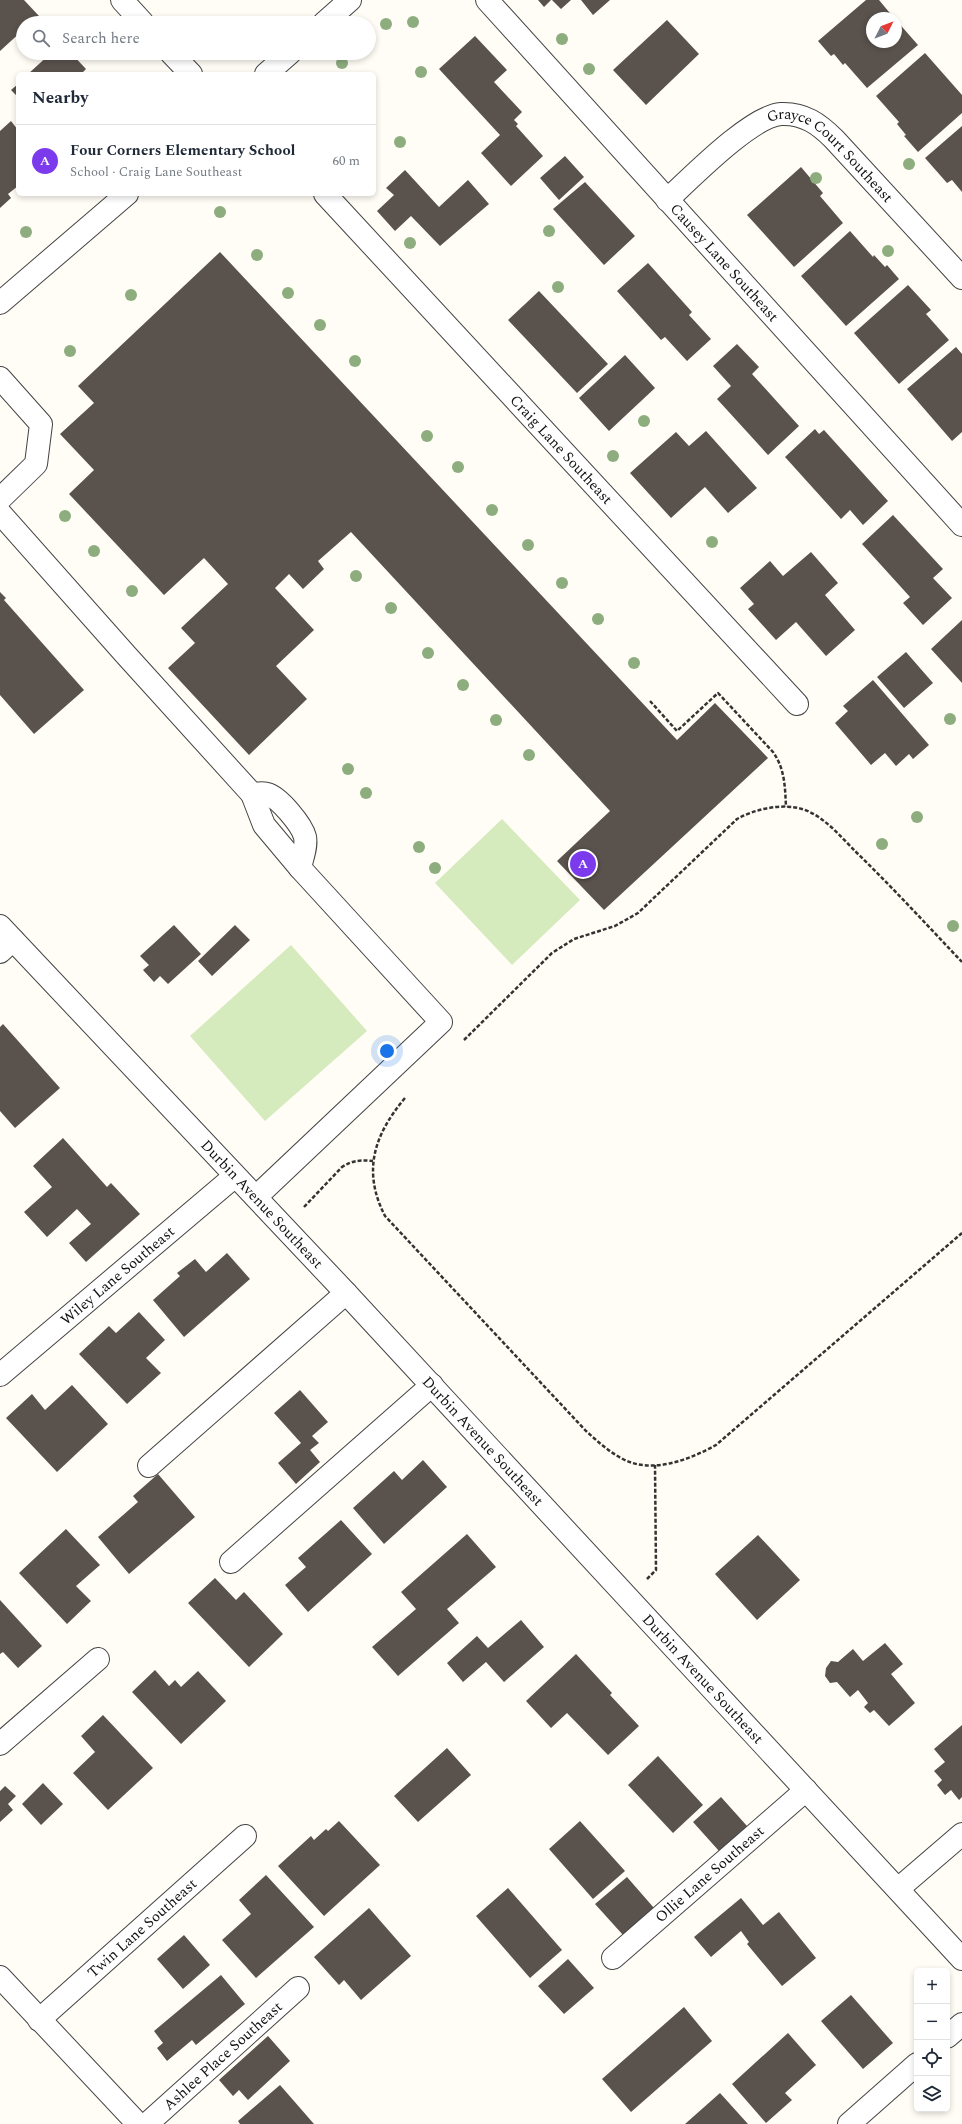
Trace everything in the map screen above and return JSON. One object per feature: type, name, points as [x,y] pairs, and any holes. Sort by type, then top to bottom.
[{"type":"street","points":[[122,0],[137,16]]},
{"type":"street","points":[[332,16],[350,0]]},
{"type":"street","name":"Causey Lane Southeast","points":[[487,0],[962,525]]},
{"type":"street","points":[[178,60],[189,72]]},
{"type":"street","points":[[268,72],[282,60]]},
{"type":"street","name":"Grayce Court Southeast","points":[[668,200],[732,143],[763,119],[780,114],[800,115],[818,123],[834,139],[962,278]]},
{"type":"street","points":[[0,303],[125,196]]},
{"type":"street","name":"Craig Lane Southeast","points":[[327,196],[797,704]]},
{"type":"street","points":[[0,378],[41,424],[36,464],[0,499]]},
{"type":"street","points":[[0,513],[252,794],[264,825],[300,868],[441,1022],[256,1197]]},
{"type":"street","name":"Durbin Avenue Southeast","points":[[4,940],[256,1197],[962,1959]]},
{"type":"street","name":"Wiley Lane Southeast","points":[[0,1374],[235,1176]]},
{"type":"street","points":[[149,1466],[346,1293]]},
{"type":"street","points":[[231,1562],[432,1386]]},
{"type":"street","points":[[0,1744],[98,1659]]},
{"type":"street","name":"Ollie Lane Southeast","points":[[613,1958],[806,1790]]},
{"type":"street","points":[[898,1889],[962,1834]]},
{"type":"street","name":"Twin Lane Southeast","points":[[39,2020],[245,1836]]},
{"type":"street","points":[[0,1978],[138,2124]]},
{"type":"street","name":"Ashlee Place Southeast","points":[[147,2124],[298,1988]]},
{"type":"street","points":[[950,2034],[962,2024]]},
{"type":"street","points":[[849,2124],[914,2067]]},
{"type":"path","points":[[650,701],[677,731],[718,693],[773,752],[780,762],[785,781],[786,807]]},
{"type":"path","points":[[458,1045],[552,952],[574,939],[620,924],[638,913],[737,819],[752,811],[786,807],[801,808],[816,815],[876,871],[962,962]]},
{"type":"path","points":[[407,1095],[385,1124],[377,1141],[373,1161],[373,1188],[377,1201],[385,1216],[398,1232],[586,1432],[621,1459],[635,1464],[655,1465],[686,1459],[716,1445],[962,1233]]},
{"type":"path","points":[[284,1227],[342,1167],[358,1160],[373,1161]]},
{"type":"path","points":[[628,1597],[656,1570],[655,1465]]},
{"type":"green space","points":[[502,819],[580,900],[512,965],[435,883]]},
{"type":"green space","points":[[291,945],[367,1031],[265,1121],[190,1036]]},
{"type":"building","points":[[0,0],[24,0],[39,16],[16,16],[16,36],[0,51]]},
{"type":"building","points":[[538,0],[551,0],[544,7]]},
{"type":"building","points":[[552,0],[571,0],[561,9]]},
{"type":"building","points":[[581,0],[610,0],[593,15]]},
{"type":"building","points":[[866,0],[879,0],[889,12],[866,12],[866,48],[902,48],[902,27],[918,45],[867,88],[845,63],[843,65],[834,54],[831,56],[818,41]]},
{"type":"building","points":[[667,20],[699,54],[646,105],[613,70]]},
{"type":"building","points":[[475,36],[507,70],[494,82],[522,112],[514,120],[518,124],[516,126],[543,156],[511,186],[481,153],[500,135],[439,69]]},
{"type":"building","points":[[925,53],[962,95],[962,113],[918,152],[904,136],[906,135],[897,124],[899,122],[876,96]]},
{"type":"building","points":[[43,60],[78,60],[86,69],[83,72],[30,72]]},
{"type":"building","points":[[16,86],[16,95],[11,90]]},
{"type":"building","points":[[11,121],[16,127],[16,188],[8,194],[11,198],[0,208],[0,131]]},
{"type":"building","points":[[962,126],[962,192],[952,180],[947,183],[925,158]]},
{"type":"building","points":[[565,156],[584,177],[559,200],[540,178]]},
{"type":"building","points":[[801,167],[823,193],[820,196],[843,223],[794,267],[747,215]]},
{"type":"building","points":[[405,170],[439,207],[468,180],[489,204],[440,246],[411,216],[395,231],[377,211],[394,195],[386,188]]},
{"type":"building","points":[[585,182],[635,236],[604,265],[553,209]]},
{"type":"building","points":[[850,231],[873,257],[874,255],[885,267],[887,265],[899,279],[846,326],[801,276]]},
{"type":"building","points":[[220,252],[677,740],[715,703],[768,758],[604,910],[557,861],[610,811],[351,532],[318,561],[324,569],[303,589],[289,574],[275,588],[314,630],[276,666],[307,699],[249,755],[168,668],[195,643],[181,628],[228,584],[204,558],[164,595],[69,494],[94,470],[60,434],[94,403],[78,386]]},
{"type":"building","points":[[648,263],[692,312],[689,315],[711,339],[687,361],[665,337],[661,340],[617,291]]},
{"type":"building","points":[[908,285],[931,310],[926,314],[949,340],[899,384],[854,333]]},
{"type":"building","points":[[539,291],[608,364],[577,393],[508,320]]},
{"type":"building","points":[[737,344],[759,367],[752,374],[799,426],[768,455],[717,399],[731,386],[713,366]]},
{"type":"building","points":[[956,347],[962,354],[962,432],[952,441],[907,389]]},
{"type":"building","points":[[625,355],[655,388],[609,431],[579,398]]},
{"type":"building","points":[[815,429],[819,434],[824,430],[888,501],[863,525],[850,510],[841,519],[785,457]]},
{"type":"building","points":[[706,431],[757,488],[728,513],[705,487],[671,518],[630,473],[676,432],[689,446]]},
{"type":"building","points":[[893,515],[943,569],[933,578],[952,598],[923,625],[903,603],[910,597],[862,544]]},
{"type":"building","points":[[811,552],[838,583],[825,595],[855,630],[826,656],[796,622],[776,640],[748,609],[754,604],[740,588],[770,561],[783,576]]},
{"type":"building","points":[[0,592],[6,598],[4,600],[84,690],[34,734],[0,695]]},
{"type":"building","points":[[962,620],[962,683],[931,649]]},
{"type":"building","points":[[906,652],[933,683],[904,708],[877,677]]},
{"type":"building","points":[[873,680],[929,745],[913,759],[909,754],[896,766],[885,753],[871,765],[835,723],[848,711],[843,706]]},
{"type":"building","points":[[174,925],[201,954],[168,984],[160,976],[154,982],[143,970],[149,965],[140,956]]},
{"type":"building","points":[[235,925],[250,940],[212,976],[198,961]]},
{"type":"building","points":[[3,1024],[60,1088],[15,1128],[0,1111],[0,1027]]},
{"type":"building","points":[[63,1138],[107,1187],[111,1183],[140,1214],[86,1262],[69,1243],[91,1224],[77,1209],[47,1237],[24,1212],[52,1187],[33,1166]]},
{"type":"building","points":[[227,1253],[250,1279],[184,1337],[153,1300],[180,1276],[177,1273],[195,1259],[206,1272]]},
{"type":"building","points":[[139,1312],[165,1340],[146,1358],[161,1373],[127,1404],[79,1354],[109,1326],[116,1333]]},
{"type":"building","points":[[72,1385],[108,1424],[57,1472],[6,1418],[32,1394],[45,1410]]},
{"type":"building","points":[[300,1390],[328,1422],[312,1436],[319,1443],[310,1450],[320,1462],[296,1484],[278,1463],[301,1443],[274,1413]]},
{"type":"building","points":[[423,1460],[447,1487],[384,1544],[353,1508],[394,1471],[402,1480]]},
{"type":"building","points":[[158,1474],[195,1517],[129,1574],[98,1537],[138,1502],[133,1496]]},
{"type":"building","points":[[341,1520],[372,1554],[308,1612],[285,1585],[306,1567],[298,1558]]},
{"type":"building","points":[[66,1529],[100,1565],[76,1586],[91,1601],[67,1624],[19,1573]]},
{"type":"building","points":[[467,1534],[496,1567],[447,1609],[459,1623],[398,1676],[372,1647],[416,1609],[401,1592]]},
{"type":"building","points":[[758,1535],[800,1580],[757,1620],[715,1574]]},
{"type":"building","points":[[215,1578],[236,1600],[244,1592],[283,1634],[249,1667],[188,1603]]},
{"type":"building","points":[[0,1600],[42,1646],[18,1668],[3,1652],[0,1654]]},
{"type":"building","points":[[521,1620],[544,1647],[504,1682],[486,1662],[463,1682],[447,1663],[477,1636],[488,1648]]},
{"type":"building","points":[[885,1643],[903,1664],[891,1674],[915,1703],[889,1726],[874,1710],[870,1713],[864,1707],[868,1703],[858,1690],[850,1697],[837,1682],[830,1683],[825,1676],[826,1668],[831,1661],[838,1662],[853,1649],[863,1661]]},
{"type":"building","points":[[576,1654],[612,1693],[610,1695],[639,1726],[608,1755],[567,1713],[551,1728],[526,1701]]},
{"type":"building","points":[[155,1670],[169,1686],[175,1680],[181,1687],[198,1671],[226,1701],[181,1744],[132,1692]]},
{"type":"building","points":[[103,1715],[153,1768],[108,1810],[73,1773],[95,1752],[81,1736]]},
{"type":"building","points":[[962,1725],[962,1797],[959,1800],[951,1790],[945,1795],[937,1785],[942,1780],[934,1771],[945,1762],[934,1749]]},
{"type":"building","points":[[447,1748],[471,1775],[418,1822],[394,1796]]},
{"type":"building","points":[[658,1756],[703,1805],[673,1833],[628,1785]]},
{"type":"building","points":[[43,1783],[63,1804],[41,1825],[22,1804]]},
{"type":"building","points":[[5,1786],[16,1796],[8,1804],[13,1810],[0,1822],[0,1791]]},
{"type":"building","points":[[721,1797],[747,1826],[719,1851],[693,1822]]},
{"type":"building","points":[[339,1821],[380,1865],[324,1916],[278,1866],[311,1836],[314,1840],[326,1829],[328,1831]]},
{"type":"building","points":[[580,1821],[625,1871],[593,1899],[549,1849]]},
{"type":"building","points":[[266,1875],[314,1927],[256,1978],[222,1940],[251,1914],[239,1900]]},
{"type":"building","points":[[627,1877],[654,1908],[623,1935],[595,1904]]},
{"type":"building","points":[[508,1888],[562,1950],[530,1978],[476,1916]]},
{"type":"building","points":[[741,1898],[763,1925],[779,1912],[816,1958],[782,1986],[747,1944],[749,1942],[741,1931],[711,1957],[694,1937]]},
{"type":"building","points":[[369,1908],[411,1956],[361,2000],[344,1980],[339,1985],[314,1957]]},
{"type":"building","points":[[184,1935],[210,1965],[183,1989],[157,1959]]},
{"type":"building","points":[[568,1959],[594,1988],[564,2014],[538,1986]]},
{"type":"building","points":[[221,1975],[245,2004],[196,2045],[192,2040],[167,2061],[157,2048],[163,2043],[154,2031]]},
{"type":"building","points":[[851,1995],[893,2043],[863,2069],[821,2021]]},
{"type":"building","points":[[684,2007],[712,2041],[631,2112],[602,2079]]},
{"type":"building","points":[[788,2033],[816,2065],[785,2093],[792,2100],[766,2123],[732,2084]]},
{"type":"building","points":[[268,2036],[290,2061],[248,2100],[239,2090],[233,2096],[219,2080]]},
{"type":"building","points":[[280,2085],[314,2124],[240,2124],[238,2121]]},
{"type":"building","points":[[720,2093],[748,2124],[685,2124]]},
{"type":"place","name":"Four Corners Elementary School","points":[[583,864]]}]
